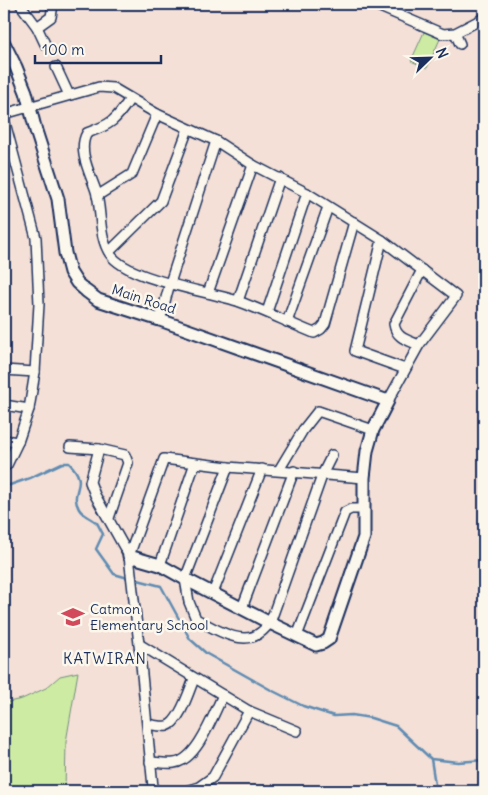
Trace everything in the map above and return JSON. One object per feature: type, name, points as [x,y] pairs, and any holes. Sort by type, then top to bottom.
[{"type":"street","points":[[20,4],[37,28],[45,44]]},
{"type":"street","points":[[37,28],[51,17],[53,4]]},
{"type":"street","points":[[373,4],[439,32],[455,33],[484,18]]},
{"type":"street","points":[[455,33],[460,44]]},
{"type":"street","name":"Main Road","points":[[4,43],[16,67],[31,107],[36,131],[58,200],[65,253],[70,272],[77,283],[98,300],[160,320],[388,401]]},
{"type":"street","points":[[56,67],[69,95]]},
{"type":"street","points":[[4,114],[99,87],[113,88],[157,114],[216,142],[253,165],[307,193],[382,240],[456,296],[419,345],[373,430],[367,451],[364,478],[364,537],[329,639],[323,644],[316,645],[270,623],[185,580],[160,565],[129,556]]},
{"type":"street","points":[[130,99],[117,118],[107,126],[87,133],[83,140],[84,152],[97,196],[103,235],[109,252],[116,262],[128,269],[170,283],[238,301],[314,333],[325,324],[354,222]]},
{"type":"street","points":[[97,196],[132,174],[157,114]]},
{"type":"street","points":[[4,118],[36,238],[39,304],[36,372],[29,409],[18,442],[7,465]]},
{"type":"street","points":[[109,252],[161,201],[188,129]]},
{"type":"street","points":[[160,320],[170,283],[216,142]]},
{"type":"street","points":[[208,292],[253,165]]},
{"type":"street","points":[[238,301],[280,178]]},
{"type":"street","points":[[267,312],[307,193]]},
{"type":"street","points":[[287,322],[328,206]]},
{"type":"street","points":[[382,240],[354,351],[405,369]]},
{"type":"street","points":[[419,345],[399,336],[395,331],[394,324],[422,270]]},
{"type":"street","points":[[4,370],[36,372]]},
{"type":"street","points":[[4,405],[29,409]]},
{"type":"street","points":[[279,470],[303,430],[318,411],[373,430]]},
{"type":"street","points":[[4,440],[18,442]]},
{"type":"street","points":[[70,447],[99,449],[126,455],[128,463],[109,518]]},
{"type":"street","points":[[99,449],[90,482],[95,495],[129,556],[148,724],[150,762],[153,787],[156,791]]},
{"type":"street","points":[[228,467],[185,580],[189,602],[196,620],[235,637],[247,638],[260,634],[270,623],[323,473],[332,455]]},
{"type":"street","points":[[129,556],[164,459],[228,467],[323,473],[364,478]]},
{"type":"street","points":[[160,565],[195,463]]},
{"type":"street","points":[[212,593],[262,469]]},
{"type":"street","points":[[242,608],[294,471]]},
{"type":"street","points":[[297,636],[345,512],[352,509],[364,509]]},
{"type":"street","points":[[139,644],[249,711],[297,731]]},
{"type":"street","points":[[148,724],[166,726],[172,723],[177,717],[194,679]]},
{"type":"street","points":[[150,762],[175,763],[186,759],[198,744],[223,695]]},
{"type":"street","points":[[186,791],[199,787],[213,777],[249,711]]},
{"type":"green space","points":[[424,32],[440,39],[427,68],[411,61]]},
{"type":"green space","points":[[78,672],[66,742],[65,791],[4,791],[4,703],[22,699],[46,688],[60,676]]},
{"type":"waterway","points":[[4,487],[30,478],[62,463],[69,463],[78,477],[76,502],[79,509],[97,523],[103,534],[96,549],[114,574],[128,578]]},
{"type":"waterway","points":[[134,579],[161,586],[190,639],[207,654],[271,690],[303,706],[334,716],[352,715],[371,718],[396,726],[431,759],[458,762],[484,760]]},
{"type":"waterway","points":[[431,759],[436,791]]},
{"type":"place","name":"Catmon Elementary School","points":[[73,617]]},
{"type":"district","name":"KATWIRAN","points":[[105,658]]}]
